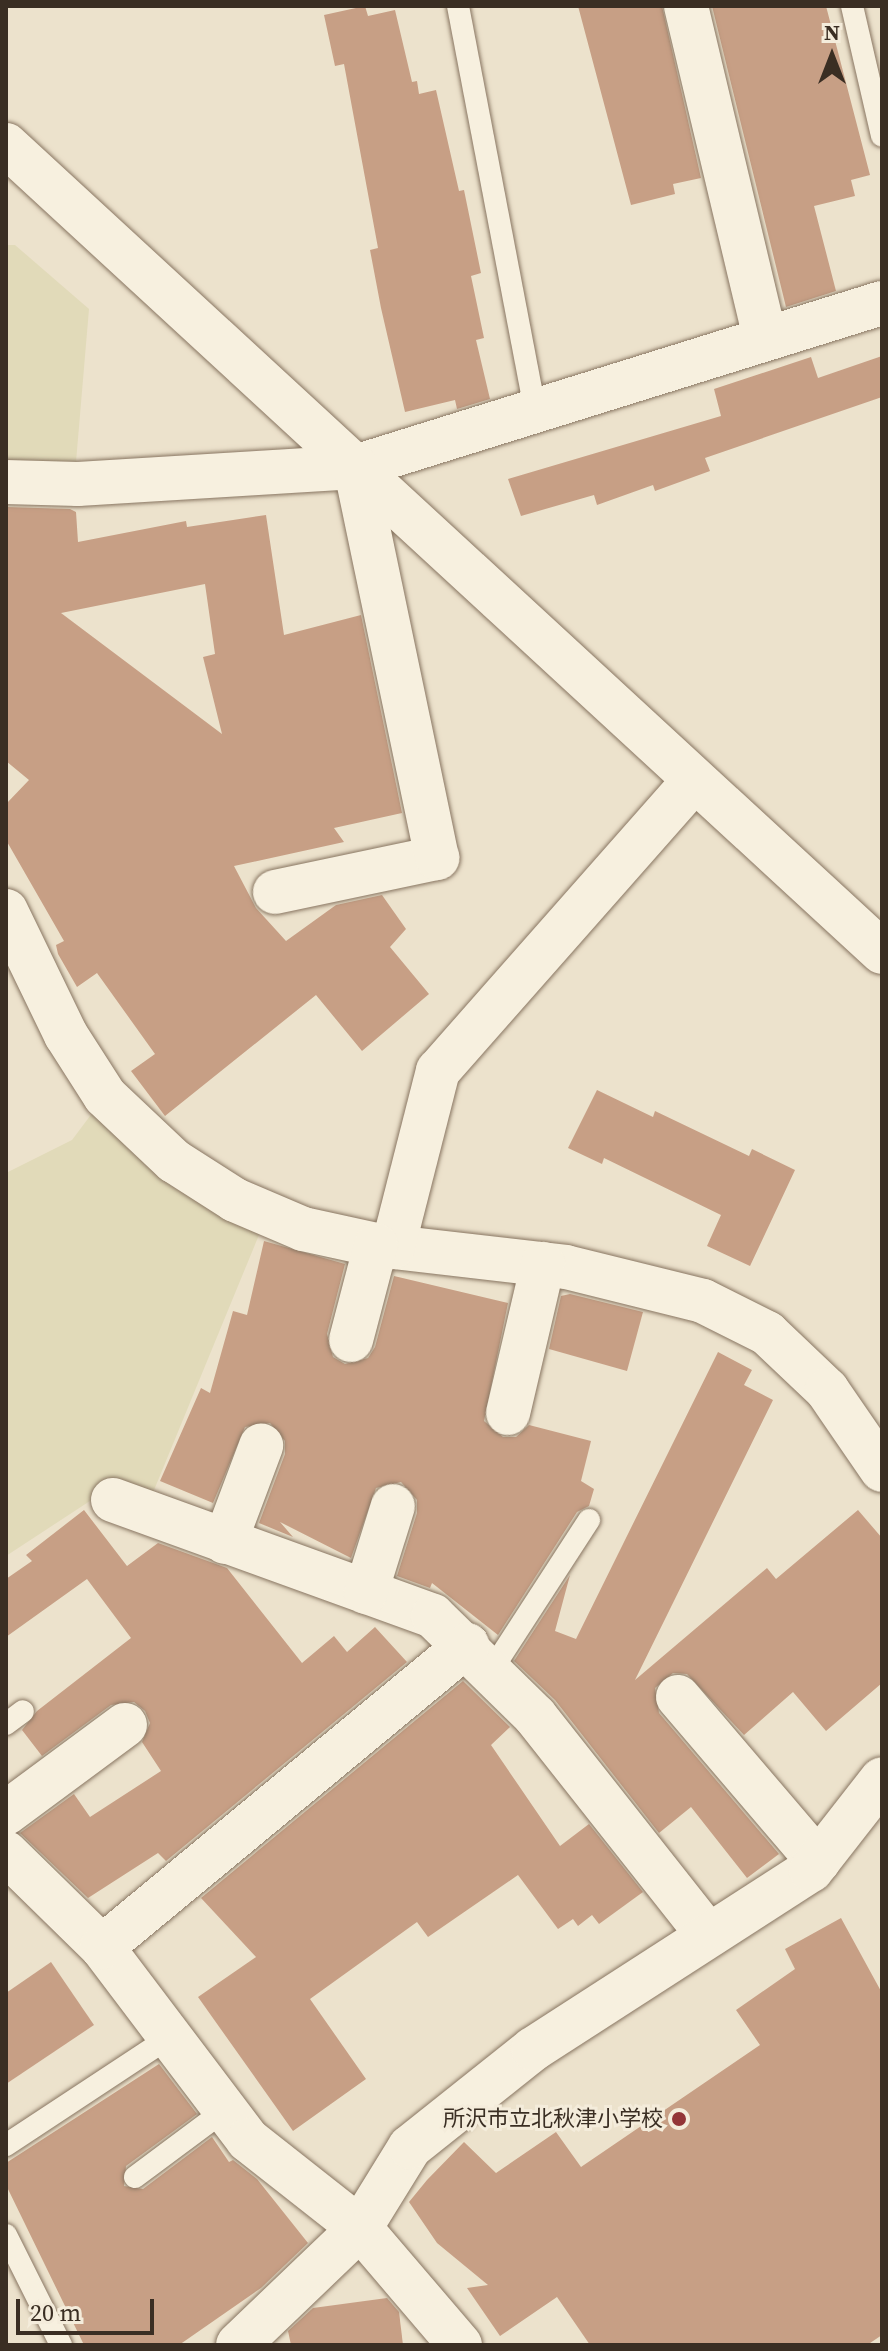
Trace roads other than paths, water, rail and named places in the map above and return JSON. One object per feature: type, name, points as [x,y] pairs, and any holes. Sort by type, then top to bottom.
[{"type":"street","points":[[686,6],[765,337]]},
{"type":"street","points":[[6,145],[882,952]]},
{"type":"street","points":[[6,482],[78,484],[355,467],[882,303]]},
{"type":"street","points":[[275,892],[437,858],[355,467]]},
{"type":"street","points":[[351,1340],[385,1246],[438,1071],[694,781]]},
{"type":"street","points":[[6,911],[66,1035],[105,1096],[174,1161],[235,1200],[303,1229],[385,1246],[543,1264],[703,1301],[767,1333],[827,1390],[882,1470]]},
{"type":"street","points":[[508,1413],[543,1264]]},
{"type":"street","points":[[225,1542],[261,1446]]},
{"type":"street","points":[[113,1500],[433,1616],[535,1716],[708,1935]]},
{"type":"street","points":[[366,1592],[393,1506]]},
{"type":"street","points":[[102,1947],[479,1658]]},
{"type":"street","points":[[678,1697],[818,1861]]},
{"type":"street","points":[[6,1813],[125,1725]]},
{"type":"street","points":[[238,2345],[360,2228],[410,2147],[533,2049],[818,1861],[882,1779]]},
{"type":"street","points":[[6,1853],[102,1947],[248,2140],[360,2228],[460,2345]]},
{"type":"lane","points":[[458,6],[535,410]]},
{"type":"lane","points":[[852,6],[882,136]]},
{"type":"lane","points":[[479,1658],[589,1520]]},
{"type":"lane","points":[[6,2145],[170,2037]]},
{"type":"lane","points":[[135,2177],[225,2110]]},
{"type":"lane","points":[[6,2235],[61,2345]]},
{"type":"place","name":"所沢市立北秋津小学校","points":[[679,2119]]}]
